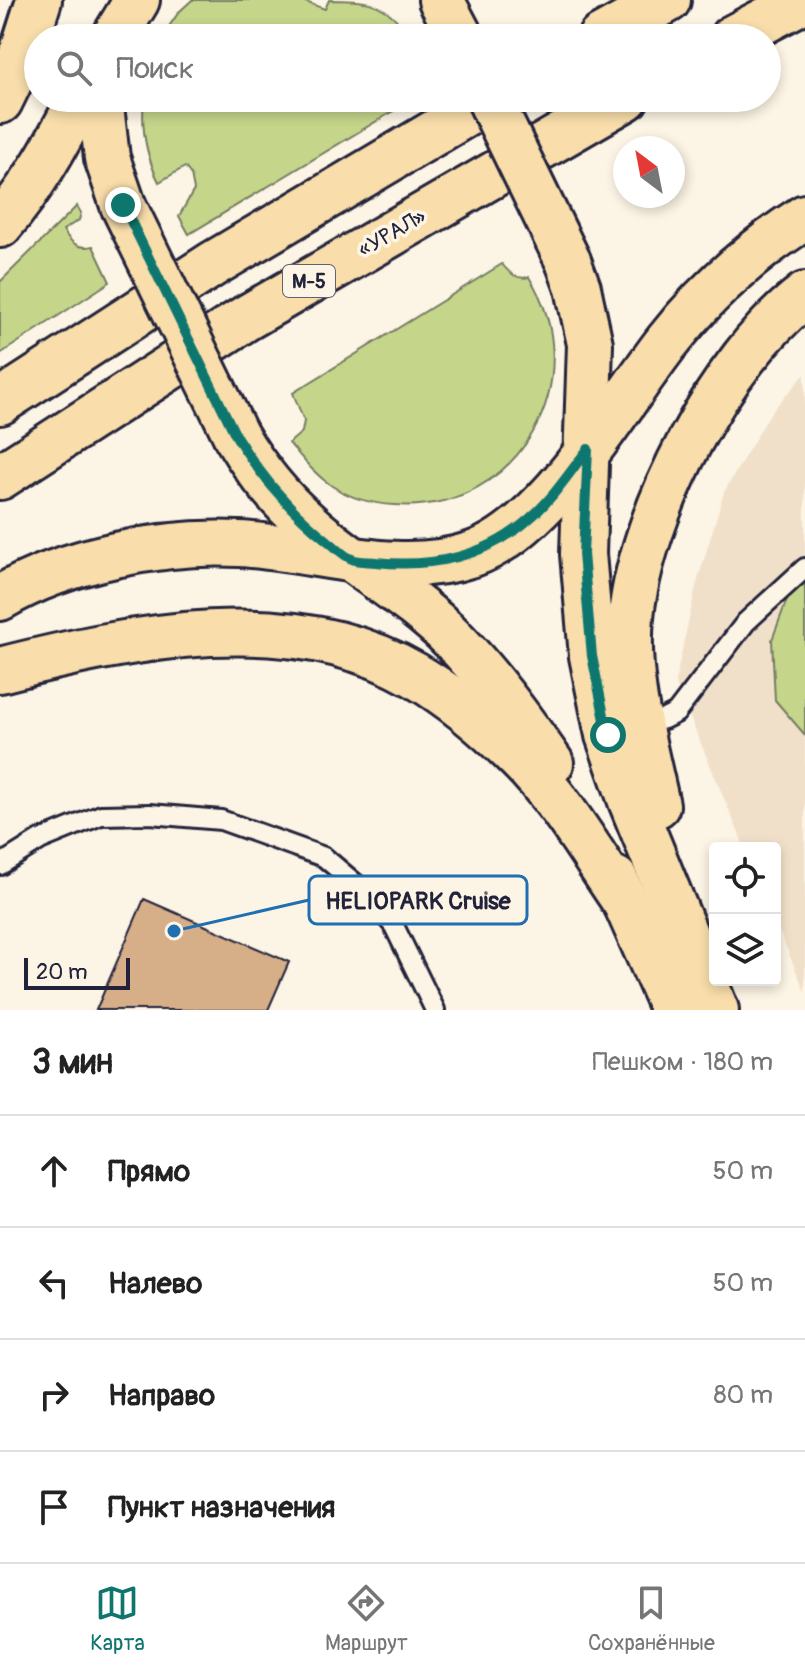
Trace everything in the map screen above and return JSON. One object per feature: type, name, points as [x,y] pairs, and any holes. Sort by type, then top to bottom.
[{"type":"main road","points":[[31,24],[39,0]]},
{"type":"main road","points":[[96,0],[97,24]]},
{"type":"main road","points":[[122,24],[137,0]]},
{"type":"main road","points":[[625,24],[668,0]]},
{"type":"main road","points":[[759,24],[804,0]]},
{"type":"main road","points":[[0,101],[24,47]]},
{"type":"main road","points":[[0,225],[49,159],[74,112]]},
{"type":"main road","points":[[102,112],[107,158],[123,205],[236,436],[255,468],[310,527],[453,639],[516,714],[555,768],[605,858],[673,1010]]},
{"type":"main road","points":[[0,402],[213,264],[468,112]]},
{"type":"main road","points":[[498,112],[568,261],[578,288],[590,344],[583,554],[594,669],[608,735],[631,801],[716,1010]]},
{"type":"main road","name":"«УРАЛ»","points":[[0,477],[246,318],[602,112]]},
{"type":"main road","points":[[0,598],[67,569],[124,553],[193,544],[240,544],[400,565],[444,561],[475,553],[509,535],[531,518],[705,298],[738,265],[805,217]]},
{"type":"main road","points":[[689,944],[641,725],[632,668],[631,618],[639,573],[654,524],[677,471],[727,380],[759,339],[805,295]]},
{"type":"main road","points":[[0,670],[113,645],[197,635],[275,635],[318,640],[369,654],[415,675],[457,705],[521,760],[627,905]]},
{"type":"lane","points":[[641,725],[676,713],[746,622],[805,568]]},
{"type":"lane","points":[[0,865],[40,840],[101,815],[150,814],[221,820],[324,857],[364,891],[394,926],[435,1010]]},
{"type":"shaded area","points":[[805,374],[805,992],[781,935],[781,842],[742,842],[675,682],[696,586],[724,492],[771,412]]},
{"type":"green space","points":[[192,0],[300,0],[325,9],[329,0],[361,1],[378,6],[400,24],[171,24]]},
{"type":"green space","points":[[143,112],[392,112],[189,234],[179,216],[194,190],[191,175],[185,167],[159,182],[151,162]]},
{"type":"green space","points":[[77,206],[81,213],[79,220],[63,230],[75,244],[93,246],[110,282],[0,354],[0,282]]},
{"type":"green space","points":[[502,264],[514,275],[529,277],[547,317],[553,357],[548,397],[532,433],[509,464],[477,488],[439,502],[395,505],[370,502],[332,486],[289,443],[302,432],[304,421],[293,393]]},
{"type":"green space","points":[[805,573],[805,735],[775,700],[772,640],[792,586]]},
{"type":"building","points":[[144,899],[289,962],[268,1010],[96,1010]]},
{"type":"place","name":"HELIOPARK Cruise","points":[[174,931]]},
{"type":"route","points":[[123,205],[236,436],[255,468],[310,527],[352,560],[400,565],[444,561],[475,553],[509,535],[531,518],[588,449],[583,554],[592,656],[608,735]]}]
